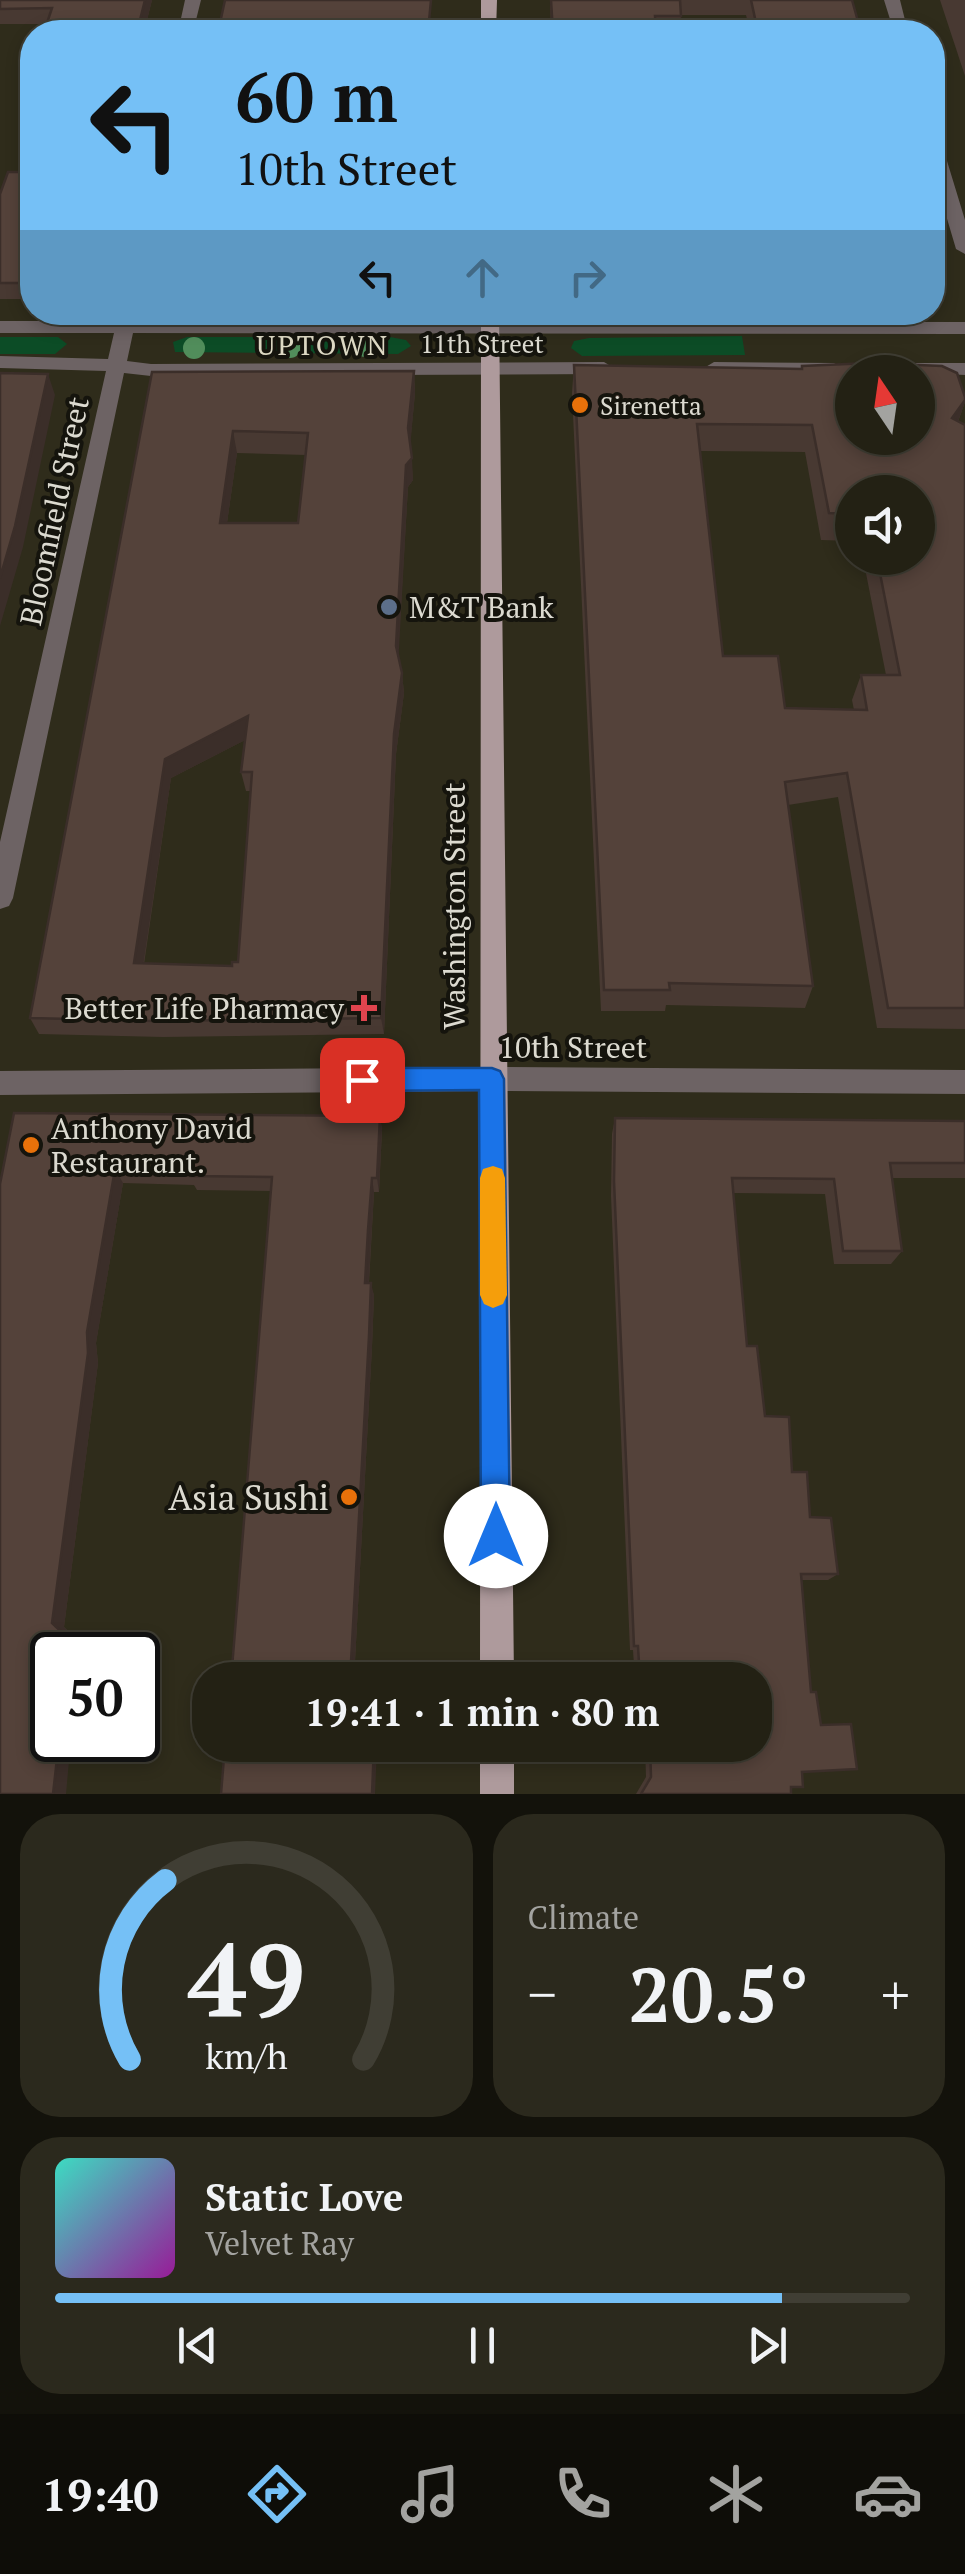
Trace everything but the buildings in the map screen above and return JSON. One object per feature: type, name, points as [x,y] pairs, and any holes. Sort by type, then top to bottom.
[{"type":"main road","name":"Washington Street","points":[[490,325],[496,1662]]},
{"type":"main road","points":[[497,1762],[497,1794]]},
{"type":"street","points":[[945,182],[965,249]]},
{"type":"street","name":"11th Street","points":[[0,328],[47,325]]},
{"type":"street","name":"Bloomfield Street","points":[[0,898],[125,325]]},
{"type":"street","name":"11th Street","points":[[787,325],[965,328]]},
{"type":"street","name":"11th Street","points":[[0,362],[151,370],[623,368]]},
{"type":"street","points":[[702,368],[835,369]]},
{"type":"street","points":[[935,369],[965,369]]},
{"type":"street","name":"10th Street","points":[[0,1083],[492,1079],[965,1082]]},
{"type":"green space","points":[[742,336],[745,355],[582,356],[571,348],[574,341],[589,338]]},
{"type":"green space","points":[[0,337],[58,337],[67,344],[55,354],[0,354]]},
{"type":"green space","points":[[187,337],[390,337],[406,340],[411,346],[398,354],[175,352],[173,342]]},
{"type":"slow traffic","points":[[493,1178],[493,1295]]},
{"type":"place","name":"Sirenetta","points":[[580,405]]},
{"type":"place","name":"M&T Bank","points":[[389,607]]},
{"type":"place","name":"Better Life Pharmacy","points":[[364,1008]]},
{"type":"place","name":"Anthony David Restaurant.","points":[[31,1145]]},
{"type":"place","name":"Asia Sushi","points":[[349,1497]]},
{"type":"district","name":"UPTOWN","points":[[323,344]]},
{"type":"route","points":[[362,1080],[492,1079],[496,1536]]}]
